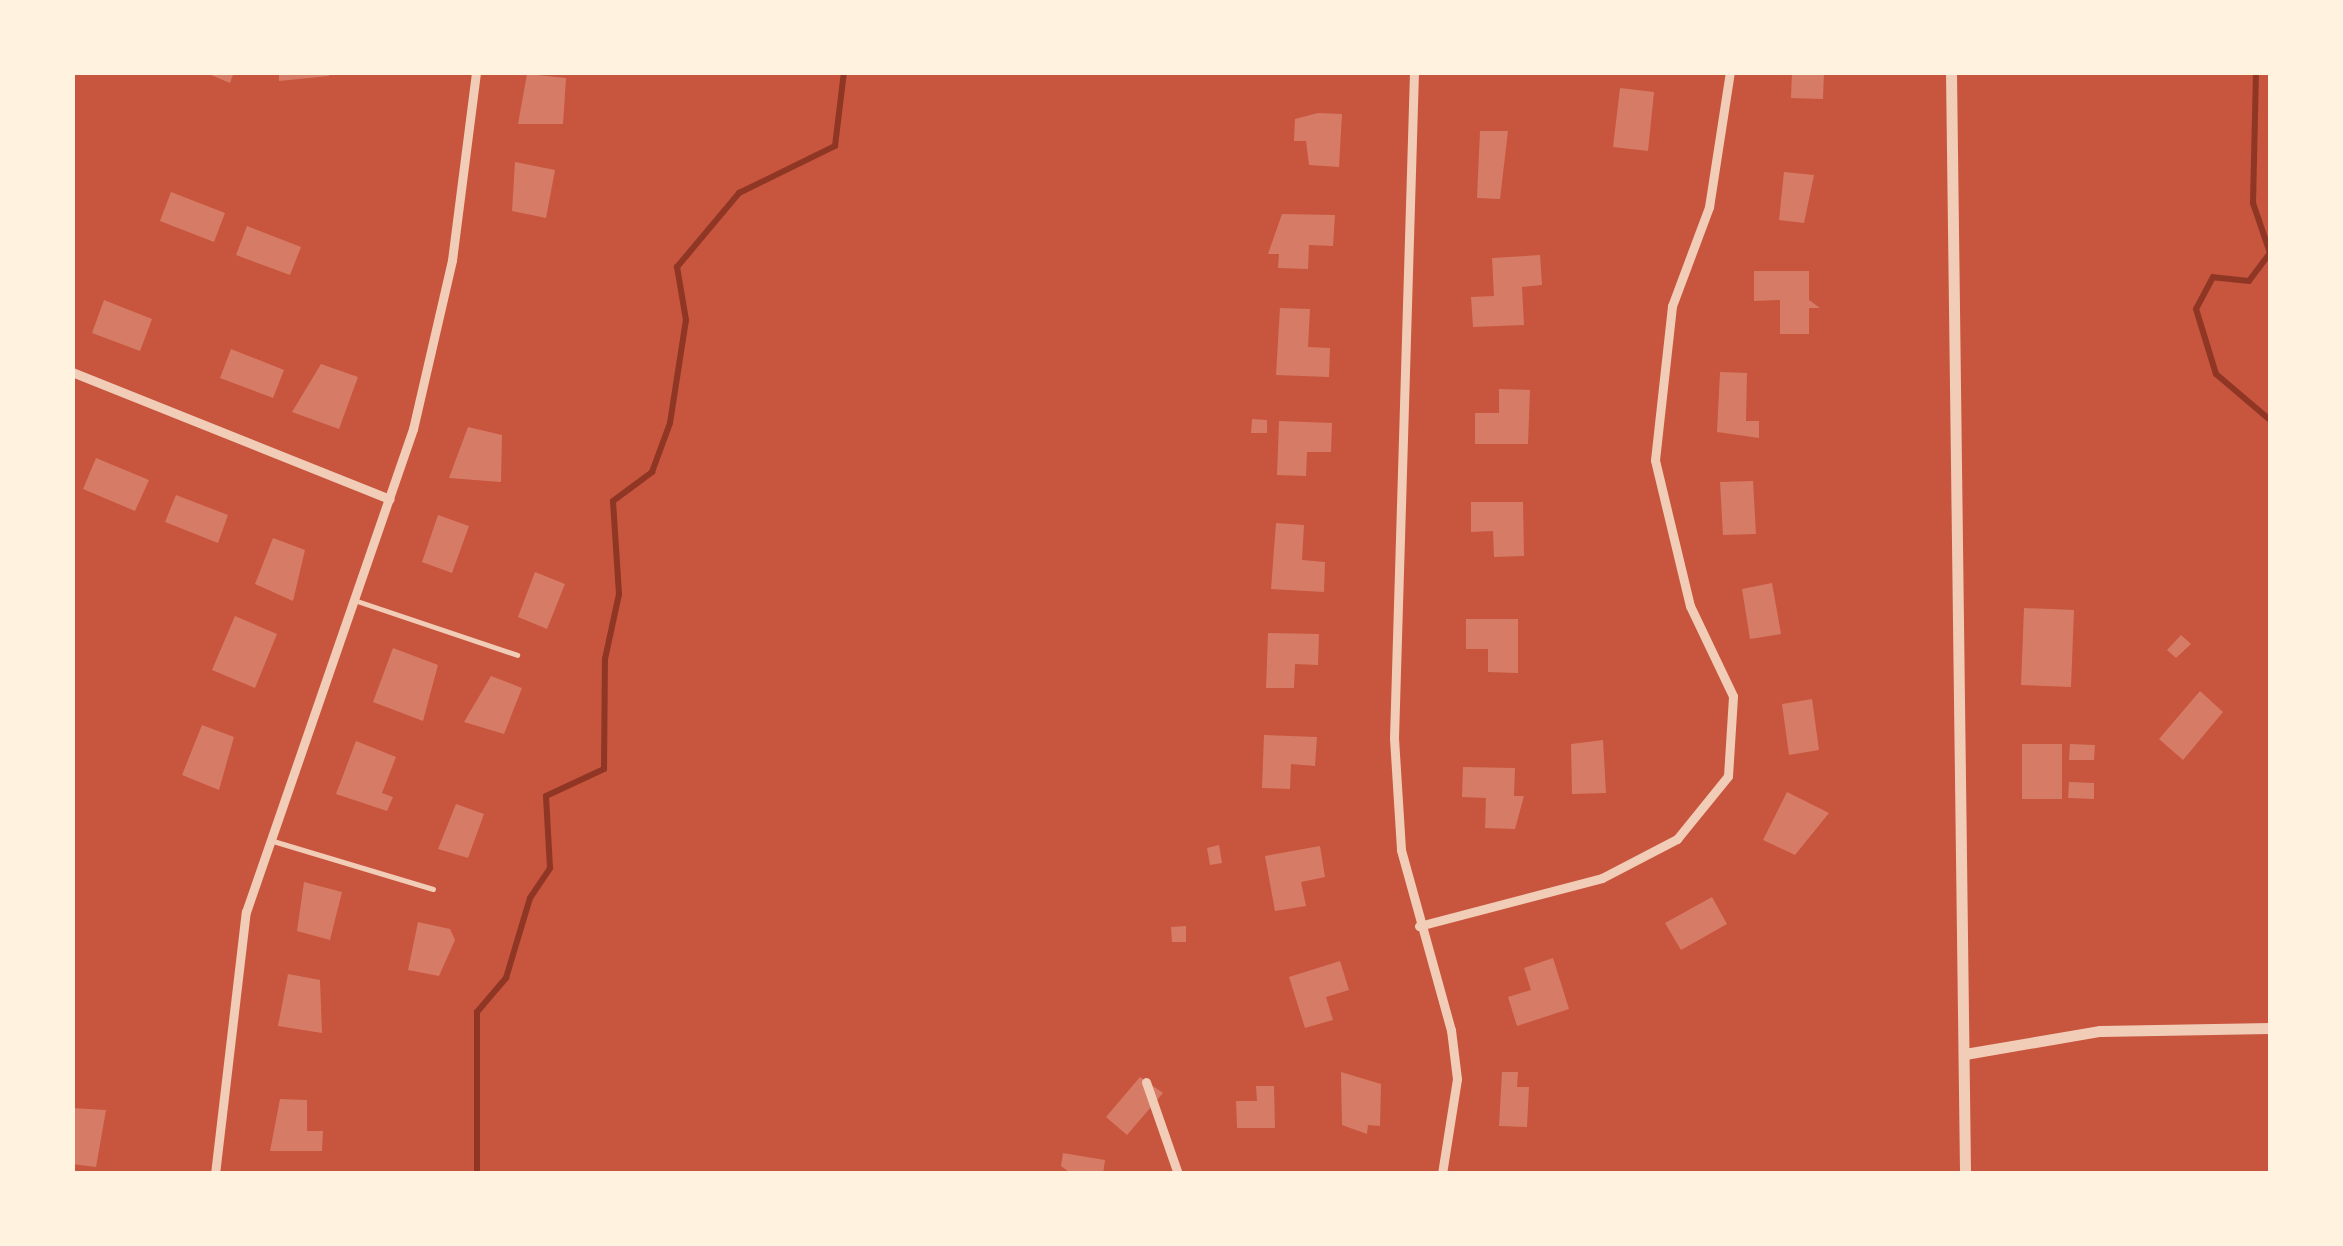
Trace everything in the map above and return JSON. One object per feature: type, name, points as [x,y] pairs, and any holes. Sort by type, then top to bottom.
[{"type":"street","points":[[215,1174],[246,912],[390,498],[452,260],[476,72]]},
{"type":"street","points":[[1414,72],[1394,738],[1400,850],[1456,1079],[1442,1174]]},
{"type":"street","points":[[1418,926],[1602,878],[1677,839],[1728,776],[1734,696],[1690,606],[1655,460],[1672,306],[1709,207],[1730,72]]},
{"type":"street","points":[[1951,72],[1965,1174]]},
{"type":"street","points":[[72,372],[390,498]]},
{"type":"street","points":[[1966,1054],[2100,1031],[2270,1028]]},
{"type":"street","points":[[1146,1082],[1178,1174]]},
{"type":"lane","points":[[356,601],[517,655]]},
{"type":"lane","points":[[270,840],[432,889]]},
{"type":"building","points":[[204,72],[234,72],[230,83]]},
{"type":"building","points":[[279,72],[329,72],[329,76],[279,81]]},
{"type":"building","points":[[1792,72],[1824,72],[1823,99],[1791,98]]},
{"type":"building","points":[[527,74],[566,78],[563,124],[518,124]]},
{"type":"building","points":[[1620,88],[1654,92],[1648,151],[1613,147]]},
{"type":"building","points":[[1318,113],[1342,114],[1339,167],[1309,165],[1306,141],[1294,141],[1295,119]]},
{"type":"building","points":[[1480,131],[1508,131],[1500,199],[1477,198]]},
{"type":"building","points":[[515,162],[555,170],[546,218],[512,211]]},
{"type":"building","points":[[1784,172],[1814,175],[1804,223],[1779,220]]},
{"type":"building","points":[[171,192],[225,213],[214,242],[160,221]]},
{"type":"building","points":[[1282,214],[1335,215],[1333,246],[1309,245],[1308,269],[1278,268],[1279,254],[1268,254]]},
{"type":"building","points":[[247,226],[301,247],[290,275],[236,255]]},
{"type":"building","points":[[1540,255],[1542,285],[1522,287],[1524,325],[1473,327],[1471,297],[1494,296],[1492,258]]},
{"type":"building","points":[[1754,271],[1809,271],[1809,300],[1820,308],[1809,308],[1809,334],[1780,334],[1780,300],[1754,301]]},
{"type":"building","points":[[104,300],[152,319],[140,351],[92,333]]},
{"type":"building","points":[[1280,308],[1310,309],[1308,347],[1330,348],[1329,377],[1276,375]]},
{"type":"building","points":[[231,349],[284,370],[273,398],[220,378]]},
{"type":"building","points":[[321,364],[358,377],[339,429],[292,412]]},
{"type":"building","points":[[1720,372],[1747,373],[1746,421],[1759,421],[1759,438],[1717,432]]},
{"type":"building","points":[[1499,389],[1530,390],[1528,444],[1475,444],[1475,413],[1499,413]]},
{"type":"building","points":[[1252,419],[1267,420],[1267,433],[1251,433]]},
{"type":"building","points":[[1279,421],[1332,423],[1331,452],[1307,452],[1306,476],[1277,475]]},
{"type":"building","points":[[468,427],[502,435],[501,482],[449,478]]},
{"type":"building","points":[[96,458],[149,480],[135,511],[83,489]]},
{"type":"building","points":[[1753,481],[1756,534],[1723,535],[1720,482]]},
{"type":"building","points":[[176,495],[228,515],[218,543],[165,522]]},
{"type":"building","points":[[1471,502],[1523,502],[1524,556],[1494,557],[1493,531],[1471,532]]},
{"type":"building","points":[[438,515],[469,526],[452,573],[422,562]]},
{"type":"building","points":[[1276,523],[1304,525],[1302,560],[1325,562],[1324,592],[1271,589]]},
{"type":"building","points":[[273,538],[305,550],[293,601],[255,584]]},
{"type":"building","points":[[535,572],[565,584],[547,629],[518,617]]},
{"type":"building","points":[[1772,583],[1781,634],[1750,639],[1742,589]]},
{"type":"building","points":[[2024,608],[2074,610],[2071,687],[2021,685]]},
{"type":"building","points":[[235,616],[277,634],[255,688],[212,670]]},
{"type":"building","points":[[1466,619],[1518,619],[1518,673],[1488,672],[1488,649],[1466,649]]},
{"type":"building","points":[[1268,633],[1319,634],[1318,665],[1295,664],[1294,688],[1266,688]]},
{"type":"building","points":[[2181,635],[2191,644],[2176,658],[2167,650]]},
{"type":"building","points":[[393,648],[438,665],[423,721],[373,702]]},
{"type":"building","points":[[491,676],[522,688],[504,734],[464,722]]},
{"type":"building","points":[[2200,691],[2223,712],[2183,760],[2159,739]]},
{"type":"building","points":[[1812,699],[1819,750],[1789,755],[1782,704]]},
{"type":"building","points":[[202,725],[234,737],[219,790],[182,775]]},
{"type":"building","points":[[1264,735],[1317,737],[1315,766],[1291,764],[1290,789],[1262,788]]},
{"type":"building","points":[[1603,740],[1606,793],[1572,794],[1571,744]]},
{"type":"building","points":[[356,741],[396,757],[382,793],[393,797],[387,811],[336,794]]},
{"type":"building","points":[[2022,744],[2062,744],[2062,799],[2022,799]]},
{"type":"building","points":[[2070,744],[2095,745],[2094,760],[2069,760]]},
{"type":"building","points":[[1463,767],[1515,768],[1514,796],[1524,796],[1515,829],[1485,828],[1486,798],[1462,797]]},
{"type":"building","points":[[2069,782],[2094,783],[2094,799],[2068,798]]},
{"type":"building","points":[[1787,792],[1829,813],[1795,855],[1763,840]]},
{"type":"building","points":[[456,804],[484,814],[468,858],[438,849]]},
{"type":"building","points":[[1219,845],[1222,863],[1210,865],[1207,848]]},
{"type":"building","points":[[1320,846],[1325,877],[1301,882],[1306,906],[1275,911],[1265,856]]},
{"type":"building","points":[[304,882],[342,892],[330,940],[297,931]]},
{"type":"building","points":[[1712,897],[1727,924],[1681,950],[1665,923]]},
{"type":"building","points":[[418,922],[450,929],[455,940],[439,976],[408,970]]},
{"type":"building","points":[[1186,926],[1186,942],[1172,942],[1171,927]]},
{"type":"building","points":[[1553,958],[1569,1009],[1517,1026],[1508,997],[1531,990],[1524,968]]},
{"type":"building","points":[[1340,961],[1349,990],[1326,997],[1333,1020],[1305,1028],[1289,977]]},
{"type":"building","points":[[288,974],[320,980],[322,1033],[278,1026]]},
{"type":"building","points":[[1341,1072],[1381,1084],[1380,1126],[1368,1125],[1367,1134],[1342,1125]]},
{"type":"building","points":[[1502,1072],[1518,1072],[1517,1087],[1529,1087],[1527,1127],[1499,1126]]},
{"type":"building","points":[[1140,1077],[1163,1093],[1127,1135],[1106,1117]]},
{"type":"building","points":[[1256,1086],[1274,1086],[1275,1128],[1237,1128],[1236,1101],[1257,1101]]},
{"type":"building","points":[[280,1099],[307,1100],[307,1131],[323,1131],[322,1151],[270,1151]]},
{"type":"building","points":[[72,1108],[106,1110],[96,1167],[72,1164]]},
{"type":"building","points":[[1063,1153],[1105,1160],[1103,1174],[1072,1174],[1061,1166]]},
{"type":"waterway","points":[[477,1174],[477,1012],[506,978],[530,898],[550,868],[546,796],[604,769],[605,659],[619,594],[613,501],[652,472],[670,423],[686,320],[677,267],[739,193],[835,146],[844,72]]},
{"type":"waterway","points":[[2256,72],[2253,203],[2270,253],[2249,281],[2213,277],[2196,309],[2216,374],[2270,420]]}]
